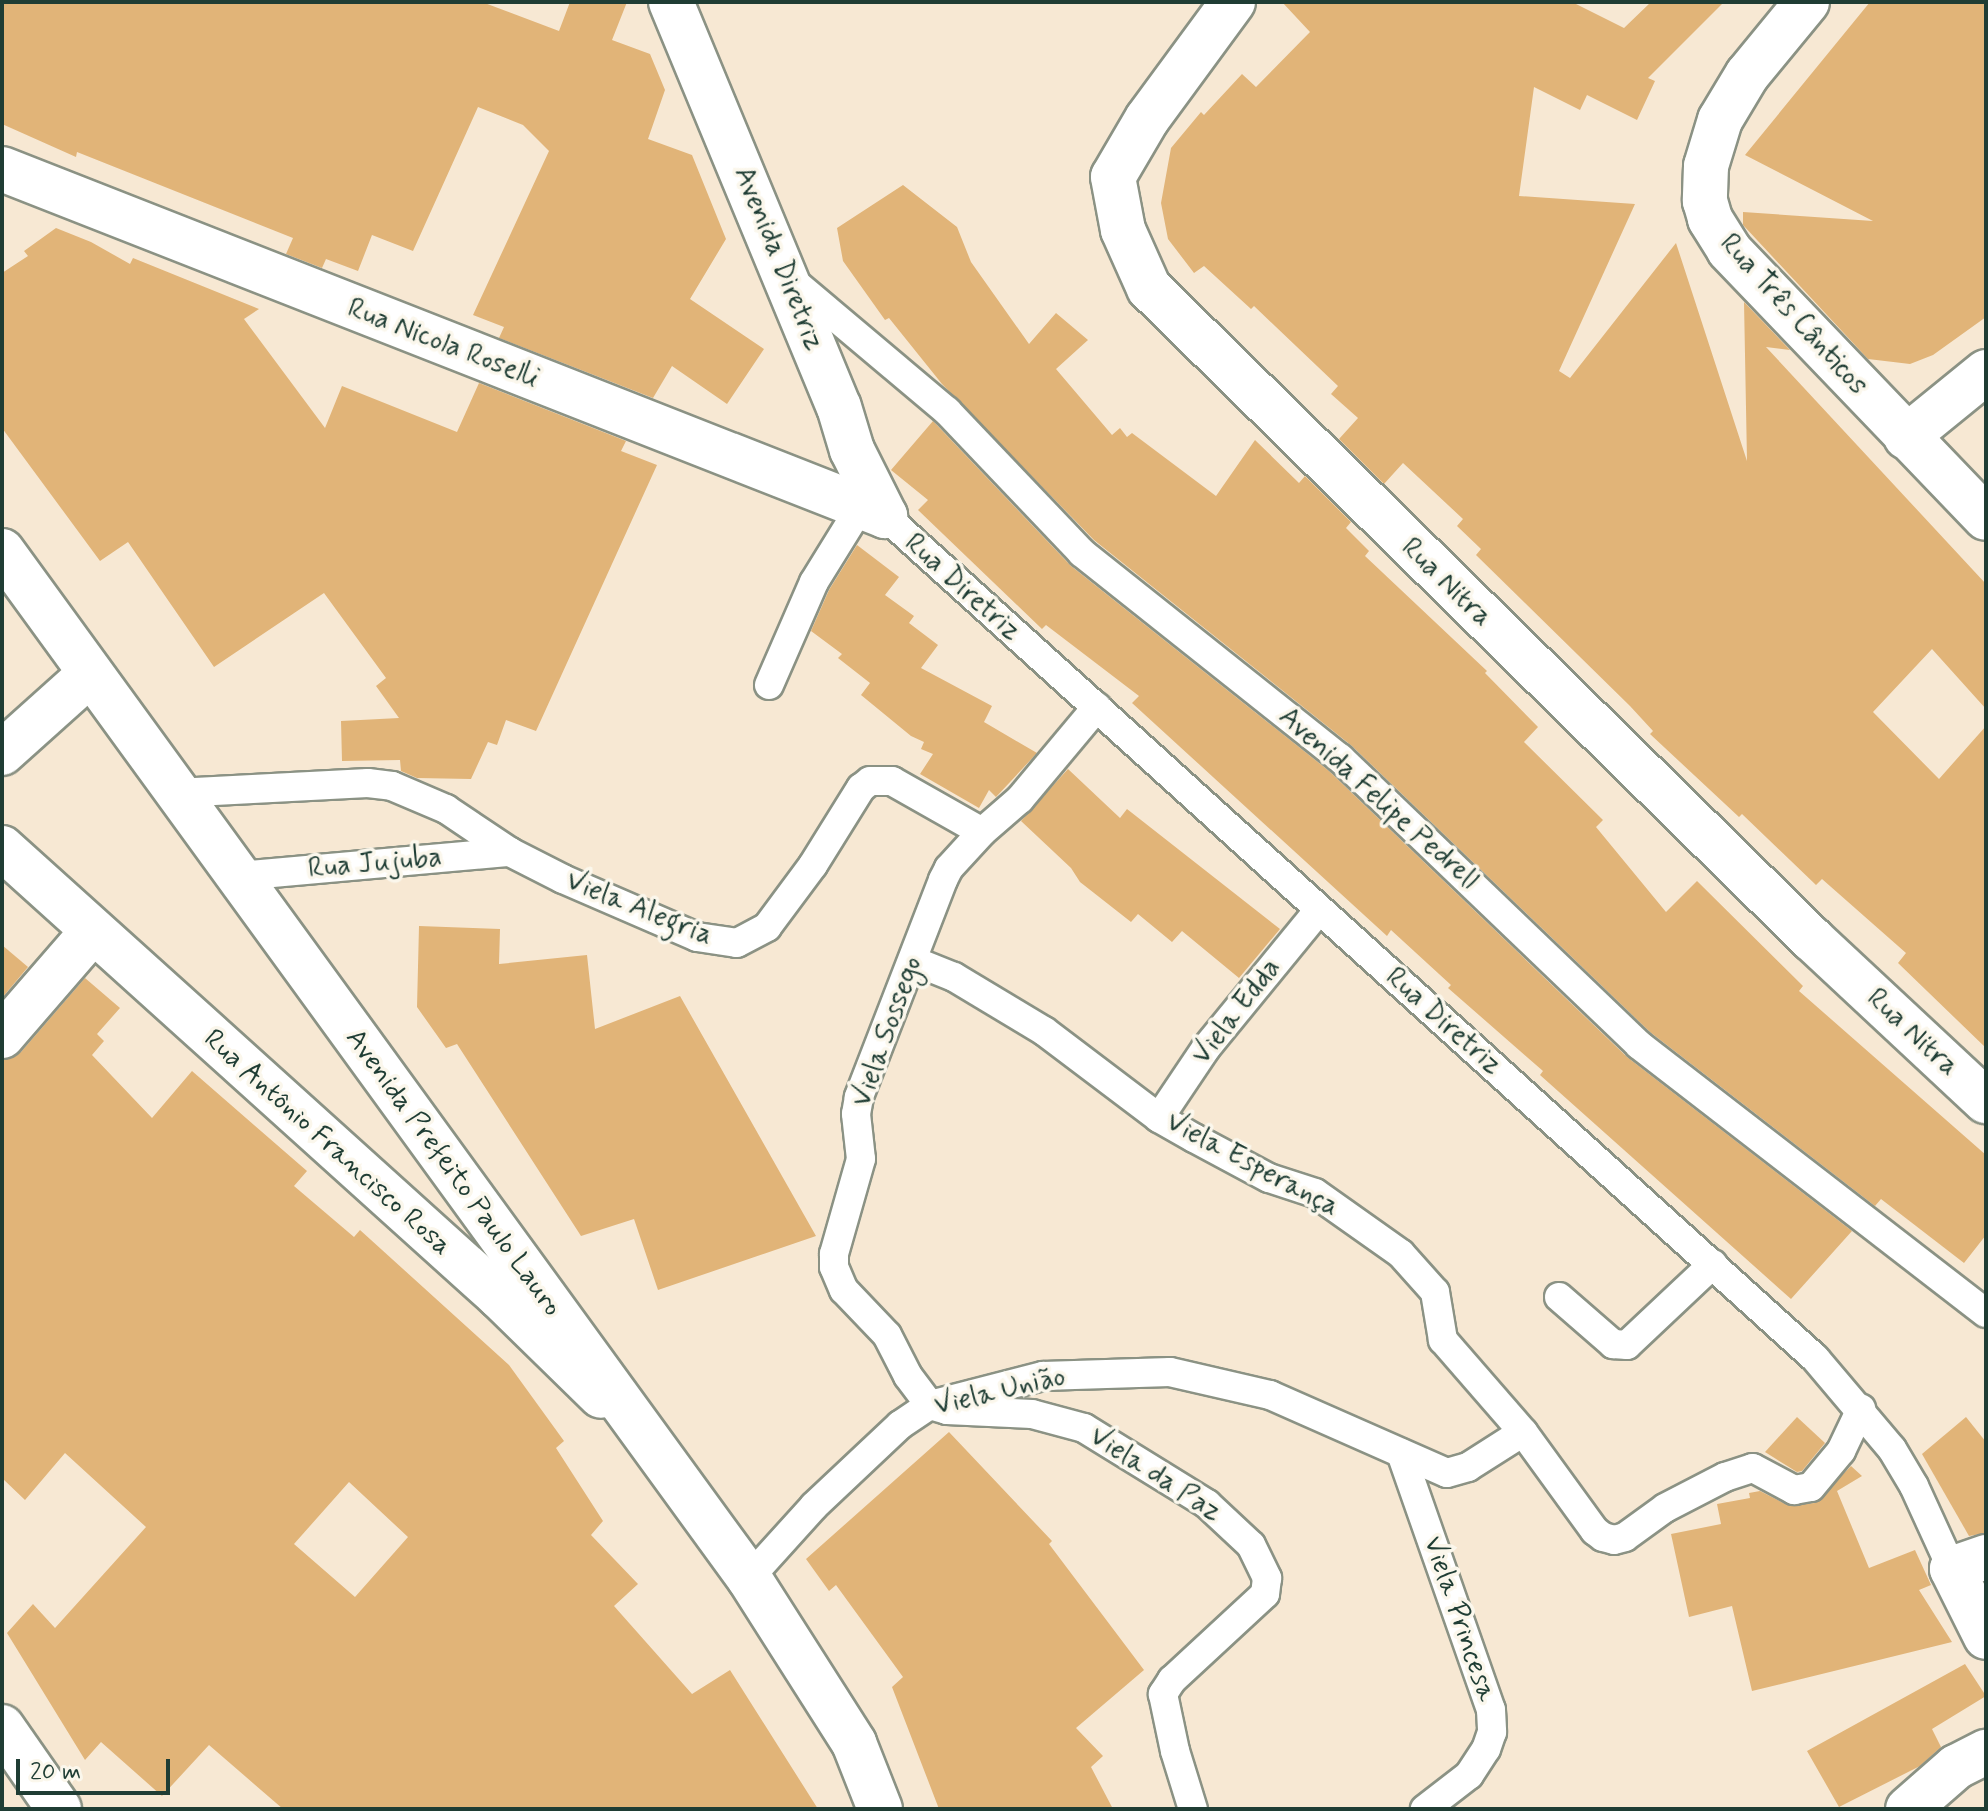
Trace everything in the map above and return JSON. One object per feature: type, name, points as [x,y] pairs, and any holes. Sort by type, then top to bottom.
[{"type":"street","name":"Avenida Diretriz","points":[[671,2],[782,272],[873,511]]},
{"type":"street","name":"Rua Nitra","points":[[1233,2],[1139,130],[1113,177],[1123,230],[1149,288],[1812,939],[1986,1101]]},
{"type":"street","name":"Rua Três Cânticos","points":[[1807,2],[1747,75],[1720,120],[1706,166],[1705,201],[1716,234],[1986,518]]},
{"type":"street","name":"Rua Nicola Roselli","points":[[2,169],[873,511]]},
{"type":"street","points":[[1906,437],[1986,372]]},
{"type":"street","name":"Avenida Prefeito Paulo Lauro","points":[[2,551],[89,675],[239,876],[749,1578],[854,1743],[880,1809]]},
{"type":"street","points":[[2,753],[89,675]]},
{"type":"street","name":"Rua Antônio Francisco Rosa","points":[[2,848],[500,1297],[648,1443]]},
{"type":"street","points":[[2,1036],[92,932]]},
{"type":"street","points":[[1969,1563],[1986,1637]]},
{"type":"street","points":[[2,1727],[59,1809]]},
{"type":"street","points":[[1908,1809],[1956,1767],[1986,1752]]},
{"type":"lane","name":"Avenida Felipe Pedrell","points":[[782,272],[947,411],[1082,553],[1340,758],[1639,1045],[1986,1313]]},
{"type":"lane","points":[[769,685],[814,582],[873,511]]},
{"type":"lane","name":"Rua Diretriz","points":[[873,511],[1097,707],[1815,1358],[1892,1449],[1914,1486],[1969,1563]]},
{"type":"lane","points":[[982,832],[1020,799],[1097,707]]},
{"type":"lane","name":"Viela Alegria","points":[[176,793],[368,783],[392,786],[446,809],[510,852],[563,879],[697,937],[737,943],[767,927],[813,865],[861,788],[870,781],[892,781],[982,832]]},
{"type":"lane","name":"Viela Sossego","points":[[930,1405],[908,1376],[887,1335],[844,1290],[834,1267],[834,1254],[861,1159],[856,1114],[859,1097],[949,868],[982,832]]},
{"type":"lane","name":"Rua Jujuba","points":[[239,876],[510,852]]},
{"type":"lane","name":"Viela Edda","points":[[1159,1118],[1206,1048],[1319,910]]},
{"type":"lane","name":"Viela Esperança","points":[[914,961],[954,977],[1044,1031],[1159,1118],[1269,1178],[1315,1193],[1401,1254],[1435,1292],[1443,1340],[1523,1432],[1595,1531],[1614,1540],[1625,1537],[1665,1508],[1742,1470],[1753,1468],[1764,1471],[1794,1490],[1811,1487],[1841,1451],[1861,1409]]},
{"type":"lane","points":[[1559,1297],[1613,1344],[1627,1345],[1713,1264]]},
{"type":"lane","name":"Viela União","points":[[749,1578],[814,1506],[900,1425],[930,1405],[1043,1376],[1170,1372],[1270,1395],[1447,1473],[1468,1467],[1523,1432]]},
{"type":"lane","name":"Viela da Paz","points":[[930,1405],[947,1410],[1032,1414],[1084,1428],[1207,1504],[1251,1545],[1267,1578],[1265,1594],[1172,1680],[1163,1694],[1175,1751],[1193,1809]]},
{"type":"lane","name":"Viela Princesa","points":[[1401,1453],[1491,1710],[1492,1732],[1486,1749],[1469,1775],[1425,1809]]},
{"type":"building","points":[[2,2],[482,2],[559,31],[570,2],[627,2],[612,40],[650,54],[665,90],[648,139],[692,155],[726,239],[690,299],[764,349],[727,404],[672,366],[653,398],[499,338],[504,327],[473,315],[549,151],[523,125],[478,107],[413,251],[372,235],[358,271],[326,259],[322,268],[286,254],[293,238],[77,152],[76,157],[2,124]]},
{"type":"building","points":[[1282,2],[1572,2],[1624,28],[1651,2],[1724,2],[1648,78],[1655,81],[1637,120],[1587,95],[1580,110],[1534,87],[1519,196],[1635,204],[1559,371],[1570,378],[1676,243],[1747,461],[1744,302],[1790,350],[1766,347],[1986,584],[1986,709],[1932,649],[1873,712],[1939,779],[1986,726],[1986,1048],[1898,963],[1906,953],[1822,879],[1816,885],[1742,814],[1739,817],[1650,734],[1653,731],[1630,706],[1476,555],[1481,549],[1457,526],[1463,519],[1403,463],[1384,484],[1339,439],[1358,418],[1331,394],[1338,386],[1254,306],[1251,309],[1204,266],[1194,273],[1168,239],[1161,203],[1171,148],[1201,112],[1204,115],[1242,74],[1256,87],[1310,32]]},
{"type":"building","points":[[1870,2],[1986,2],[1986,317],[1933,355],[1910,364],[1868,359],[1743,225],[1743,212],[1873,221],[1745,155]]},
{"type":"building","points":[[903,185],[957,227],[971,262],[1029,344],[1056,313],[1088,340],[1056,369],[1112,435],[1120,428],[1127,437],[1132,433],[1216,496],[1255,440],[1299,483],[1305,476],[1351,522],[1346,528],[1369,551],[1365,556],[1487,671],[1485,673],[1538,727],[1524,742],[1603,820],[1596,827],[1666,912],[1697,881],[1803,986],[1799,991],[1986,1155],[1986,1235],[1964,1263],[1881,1199],[1875,1206],[1650,1032],[1352,746],[1094,540],[942,384],[889,318],[885,320],[843,261],[837,228]]},
{"type":"building","points":[[56,228],[91,242],[130,264],[133,258],[259,309],[244,319],[325,428],[342,386],[457,432],[479,383],[626,441],[621,451],[657,465],[536,731],[506,720],[497,745],[488,742],[471,779],[417,778],[401,771],[400,760],[342,761],[341,721],[399,718],[376,686],[386,678],[324,593],[214,667],[128,542],[100,561],[2,428],[2,273],[28,256],[24,251]]},
{"type":"building","points":[[933,421],[1071,566],[1329,771],[1627,1057],[1852,1231],[1791,1299],[1540,1075],[1543,1071],[1448,988],[1451,985],[1391,930],[1387,936],[1132,703],[1139,696],[1046,625],[1042,629],[918,510],[928,500],[891,470]]},
{"type":"building","points":[[857,545],[899,577],[885,595],[914,616],[909,623],[938,645],[921,668],[992,706],[984,722],[1037,753],[996,797],[989,790],[979,808],[920,774],[933,754],[921,749],[924,742],[911,736],[861,695],[870,683],[838,658],[842,654],[811,631],[829,590]]},
{"type":"building","points":[[1068,769],[1120,818],[1127,809],[1280,929],[1239,978],[1182,931],[1172,942],[1138,914],[1131,922],[1080,882],[1071,868],[1021,821]]},
{"type":"building","points":[[419,926],[500,929],[499,964],[587,955],[595,1029],[680,996],[816,1236],[658,1290],[634,1219],[581,1236],[457,1044],[446,1048],[417,1007]]},
{"type":"building","points":[[2,945],[28,967],[2,998]]},
{"type":"building","points":[[85,978],[120,1008],[97,1034],[104,1041],[92,1055],[152,1118],[192,1071],[307,1171],[294,1186],[354,1237],[360,1230],[509,1365],[564,1441],[556,1448],[603,1521],[591,1535],[638,1584],[614,1606],[692,1694],[730,1670],[818,1809],[283,1809],[209,1745],[162,1796],[101,1742],[85,1760],[7,1633],[33,1604],[55,1628],[146,1527],[65,1453],[25,1500],[2,1478],[2,1060],[21,1052]],"holes":[[[349,1482],[408,1537],[355,1597],[294,1544]]]},
{"type":"building","points":[[1797,1417],[1825,1443],[1802,1471],[1797,1472],[1765,1452]]},
{"type":"building","points":[[1966,1417],[1986,1442],[1986,1533],[1969,1536],[1922,1454]]},
{"type":"building","points":[[949,1432],[1052,1541],[1049,1544],[1144,1670],[1076,1728],[1103,1756],[1091,1767],[1113,1809],[939,1809],[892,1687],[903,1677],[836,1585],[829,1591],[806,1559]]},
{"type":"building","points":[[1851,1466],[1862,1476],[1837,1491],[1869,1568],[1915,1550],[1931,1585],[1919,1590],[1952,1642],[1752,1691],[1732,1606],[1689,1617],[1671,1534],[1721,1524],[1717,1504],[1750,1498],[1749,1493],[1760,1491],[1787,1505],[1815,1503]]},
{"type":"building","points":[[1965,1664],[1986,1696],[1932,1729],[1941,1747],[1920,1766],[1839,1807],[1807,1751]]}]
